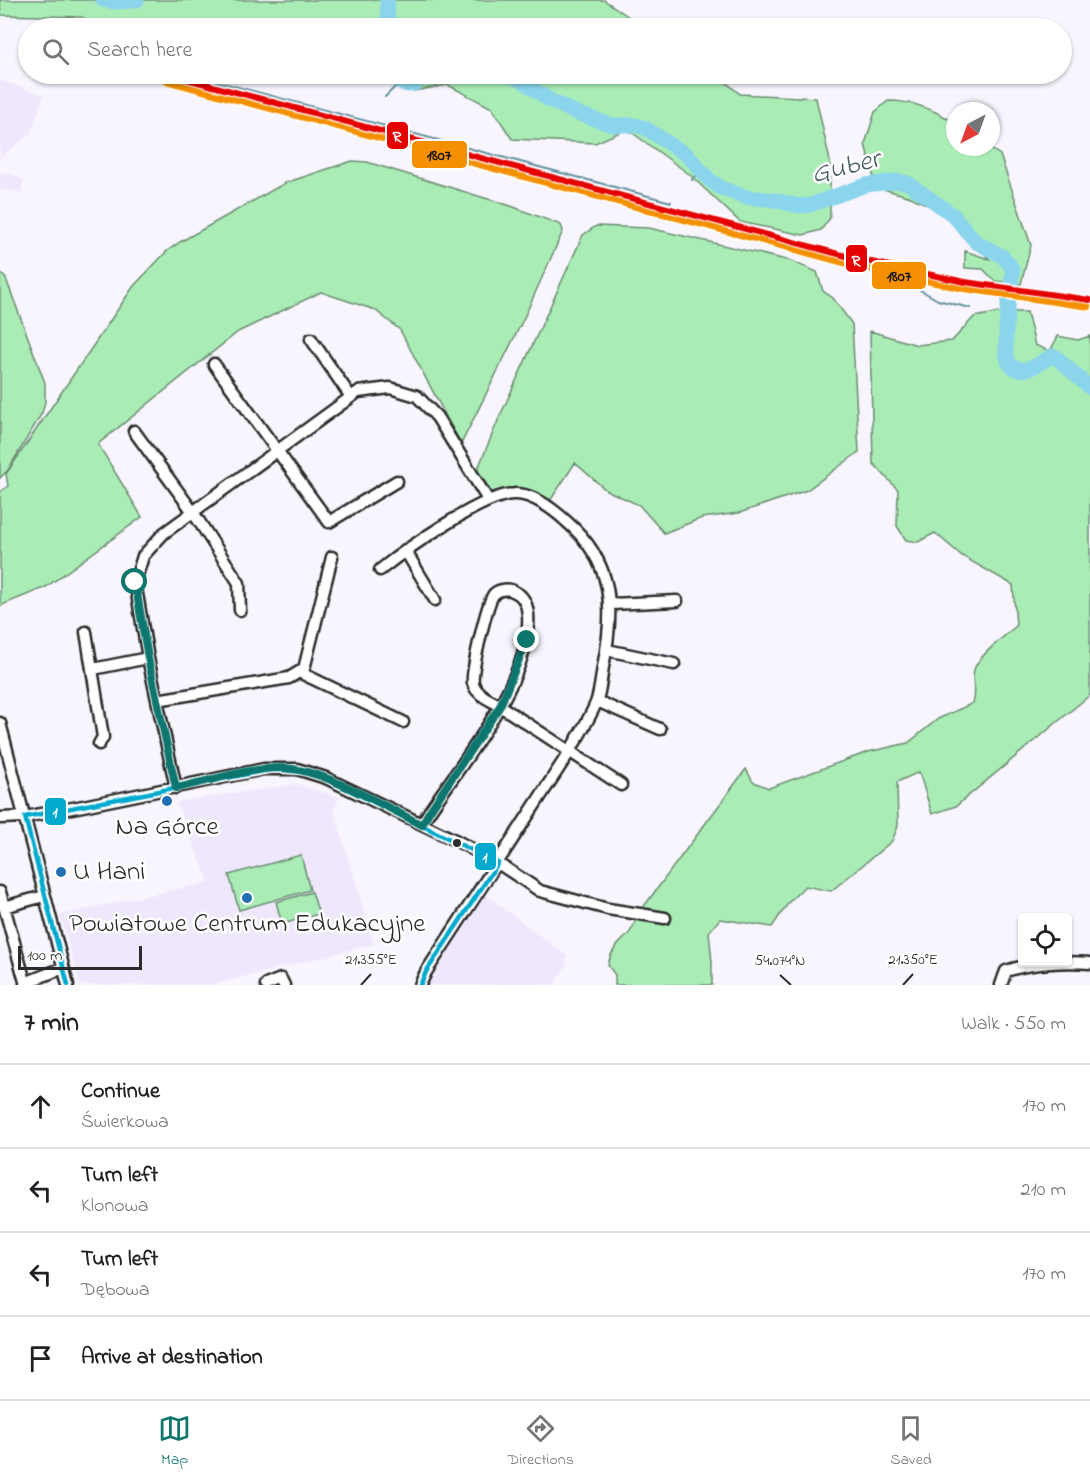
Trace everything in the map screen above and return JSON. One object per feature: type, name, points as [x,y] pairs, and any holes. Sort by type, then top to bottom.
[{"type":"street","points":[[312,339],[351,397]]},
{"type":"street","points":[[214,364],[329,522],[397,481]]},
{"type":"street","points":[[176,788],[148,658],[135,582],[143,556],[164,533],[358,392],[390,388],[417,396],[437,417],[488,500]]},
{"type":"street","points":[[134,431],[193,512],[239,583],[240,610]]},
{"type":"street","points":[[380,570],[405,550],[488,500],[515,494],[548,505],[577,530],[601,564],[611,604],[607,650],[597,701],[570,751],[426,972],[420,985]]},
{"type":"street","points":[[405,550],[435,600]]},
{"type":"street","points":[[157,700],[289,678],[304,669],[332,557]]},
{"type":"street","points":[[422,825],[500,706],[523,654],[528,629],[527,604],[514,591],[498,591],[492,595],[489,603],[473,682],[476,688],[480,693],[500,706],[570,751],[621,785]]},
{"type":"street","points":[[611,604],[677,601]]},
{"type":"street","points":[[86,632],[103,737],[99,744]]},
{"type":"street","points":[[607,650],[674,664]]},
{"type":"street","points":[[93,669],[148,658]]},
{"type":"street","points":[[299,672],[403,722]]},
{"type":"street","points":[[597,701],[660,729]]},
{"type":"street","points":[[0,723],[68,985]]},
{"type":"street","points":[[0,818],[25,816],[176,788],[264,769],[297,769],[326,778],[498,863],[540,891],[608,909],[665,918]]},
{"type":"street","points":[[0,891],[26,984],[63,968]]},
{"type":"street","points":[[4,908],[44,896]]},
{"type":"street","points":[[1001,985],[1006,971],[1016,968],[1077,962],[1090,963]]},
{"type":"street","points":[[266,985],[281,979],[284,985]]},
{"type":"shaded area","points":[[0,80],[44,95],[31,133],[0,158]]},
{"type":"shaded area","points":[[0,172],[13,175],[23,181],[21,192],[0,190]]},
{"type":"shaded area","name":"Powiatowe Centrum Edukacyjne","points":[[295,784],[339,797],[334,811],[374,944],[212,985],[80,985],[60,915],[209,882],[176,802]]},
{"type":"shaded area","points":[[485,894],[567,956],[566,966],[554,985],[428,985]]},
{"type":"green space","points":[[0,0],[604,0],[630,18],[83,18],[1,15]]},
{"type":"green space","points":[[393,84],[728,84],[740,94],[816,98],[830,161],[830,218],[821,230],[803,235],[740,222],[689,174],[627,129],[595,143],[512,139],[492,108],[448,85],[414,91]]},
{"type":"green space","points":[[888,101],[906,102],[923,107],[946,118],[946,156],[1000,155],[1031,245],[1021,284],[995,281],[983,269],[965,268],[965,251],[989,259],[956,219],[911,197],[883,189],[873,175],[865,144],[875,112]]},
{"type":"green space","points":[[352,161],[367,162],[511,206],[561,225],[563,231],[523,320],[461,444],[400,330],[375,310],[321,292],[238,332],[98,444],[142,517],[46,587],[0,606],[0,492],[8,486],[6,474],[133,287],[167,251],[180,242],[285,183]]},
{"type":"green space","points":[[596,226],[649,228],[791,261],[817,272],[823,291],[833,298],[852,324],[859,452],[807,490],[739,513],[702,518],[664,533],[639,505],[606,490],[575,463],[550,501],[514,490],[490,496],[477,471],[583,235]]},
{"type":"green space","points":[[0,272],[6,279],[45,383],[45,402],[42,413],[8,470],[0,478]]},
{"type":"green space","points":[[1002,312],[1027,312],[1035,345],[1050,351],[1058,336],[1078,340],[1090,336],[1090,695],[956,806],[932,814],[919,772],[897,782],[898,826],[892,841],[831,891],[805,886],[789,902],[772,927],[720,919],[709,932],[712,985],[615,985],[615,975],[608,965],[610,956],[631,931],[636,917],[746,769],[753,782],[769,788],[868,752],[908,743],[938,719],[973,703],[975,693],[973,674],[976,665],[1016,626],[1013,585],[962,556],[935,533],[918,542],[906,540],[897,526],[898,490],[873,463],[870,331],[917,345],[952,341],[974,317]]},
{"type":"green space","points":[[301,855],[310,890],[239,910],[229,875]]},
{"type":"green space","points":[[312,892],[319,914],[282,924],[276,902]]},
{"type":"waterway","name":"Guber","points":[[103,0],[118,2],[137,0]]},
{"type":"waterway","name":"Guber","points":[[387,0],[388,18]]},
{"type":"waterway","points":[[182,84],[328,124],[364,138],[427,150],[859,266],[897,277],[938,300],[970,308]]},
{"type":"waterway","points":[[227,84],[671,202]]},
{"type":"waterway","points":[[385,97],[398,84]]},
{"type":"waterway","name":"Guber","points":[[405,84],[413,84]]},
{"type":"waterway","name":"Guber","points":[[527,84],[549,100],[576,113],[612,125],[636,125],[645,128],[688,156],[711,181],[721,188],[746,197],[775,200],[799,206],[810,205],[866,185],[898,181],[908,183],[953,215],[976,242],[1002,256],[1010,265],[1013,271],[1006,333],[1009,363],[1019,369],[1025,369],[1055,356],[1090,388]]},
{"type":"waterway","points":[[692,180],[702,170]]},
{"type":"transit line","name":"1807","points":[[177,84],[855,266],[964,289],[1089,307]]},
{"type":"transit line","name":"R","points":[[205,84],[857,259],[965,282],[1090,300]]},
{"type":"transit line","name":"1","points":[[68,985],[25,817],[272,769],[303,771],[326,778],[498,863],[426,972],[420,985]]},
{"type":"place","name":"Na Górce","points":[[167,801]]},
{"type":"place","name":"U Hani","points":[[61,872]]},
{"type":"place","name":"Powiatowe Centrum Edukacyjne","points":[[247,898]]},
{"type":"route","points":[[135,582],[148,658],[176,788],[264,769],[297,769],[326,778],[422,825],[500,706],[527,640]]}]
